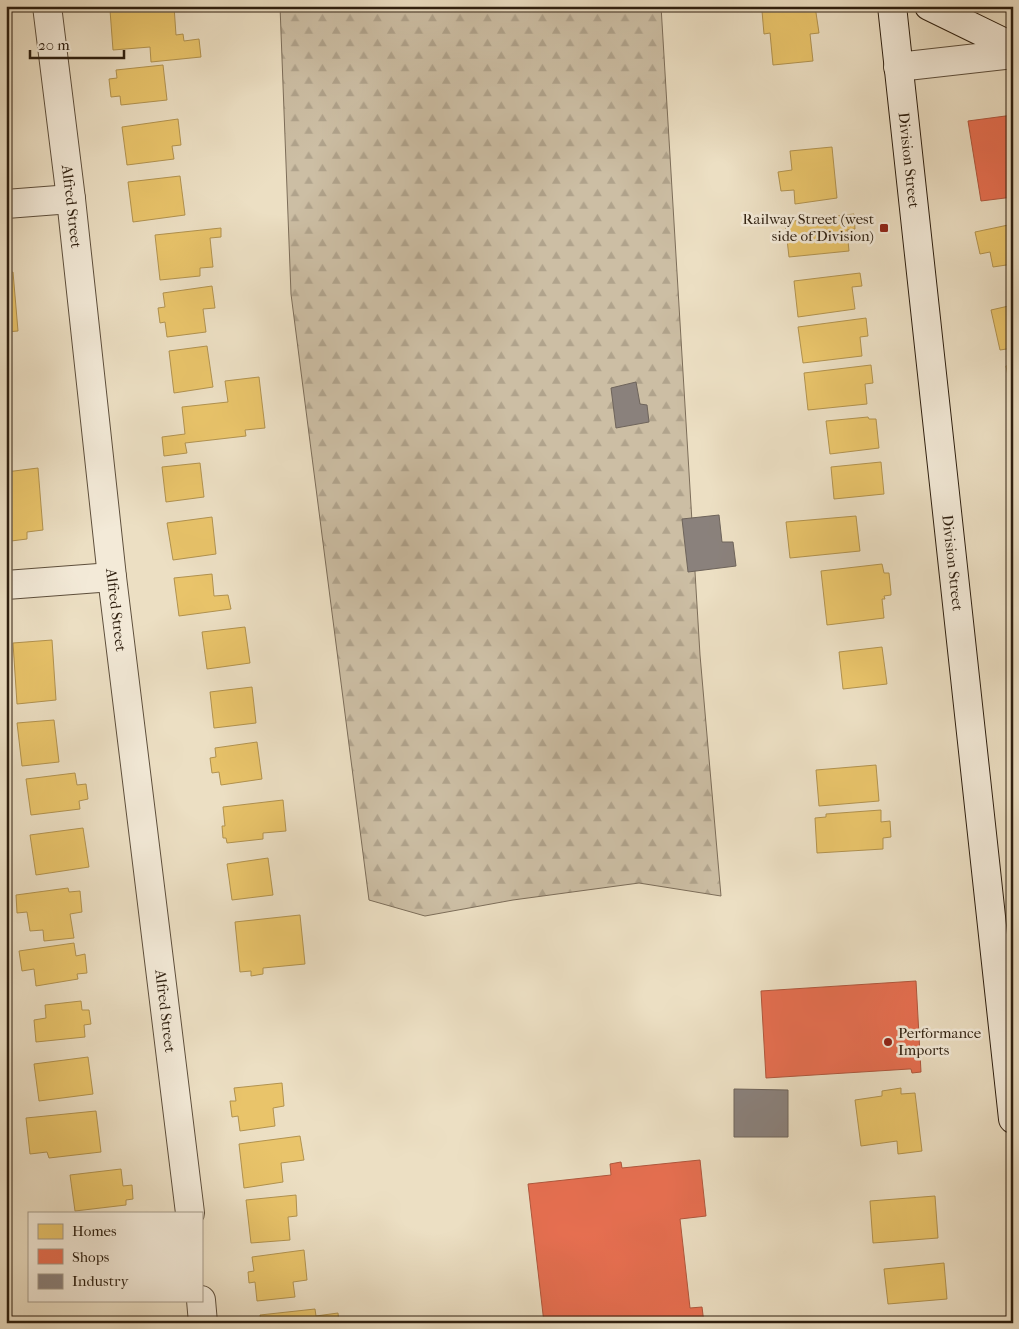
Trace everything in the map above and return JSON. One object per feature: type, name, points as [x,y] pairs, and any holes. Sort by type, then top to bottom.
[{"type":"street","name":"Alfred Street","points":[[47,6],[71,199],[112,577],[190,1212]]},
{"type":"street","name":"Division Street","points":[[892,6],[1013,1119]]},
{"type":"street","points":[[928,6],[1013,47]]},
{"type":"street","points":[[898,67],[1013,54]]},
{"type":"street","points":[[6,204],[71,199]]},
{"type":"street","points":[[6,586],[112,577]]},
{"type":"street","points":[[201,1302],[203,1323]]},
{"type":"green space","points":[[280,6],[661,6],[700,655],[721,896],[639,883],[513,900],[425,916],[369,900],[291,294]]},
{"type":"building: Homes","points":[[174,6],[176,35],[183,34],[184,41],[199,39],[201,57],[151,62],[150,47],[113,50],[110,10]]},
{"type":"building: Homes","points":[[815,6],[819,33],[810,34],[813,61],[773,65],[770,33],[764,34],[762,11]]},
{"type":"building: Homes","points":[[163,65],[167,100],[121,105],[120,96],[111,97],[109,79],[117,78],[116,70]]},
{"type":"building: Homes","points":[[178,119],[181,145],[172,146],[174,159],[127,165],[122,127]]},
{"type":"building: Homes","points":[[832,147],[837,198],[795,204],[794,190],[781,191],[778,172],[792,170],[790,151]]},
{"type":"building: Homes","points":[[180,176],[185,215],[133,222],[128,182]]},
{"type":"building: Homes","points":[[854,214],[855,229],[847,230],[849,251],[789,257],[785,222]]},
{"type":"building: Homes","points":[[1013,224],[1013,264],[993,267],[990,252],[980,254],[975,232]]},
{"type":"building: Homes","points":[[221,228],[221,237],[210,238],[213,267],[200,268],[200,276],[160,280],[155,235]]},
{"type":"building: Homes","points":[[13,272],[18,331],[6,332],[6,273]]},
{"type":"building: Homes","points":[[860,273],[862,286],[852,287],[855,309],[798,317],[794,281]]},
{"type":"building: Homes","points":[[212,286],[215,308],[203,309],[206,332],[167,337],[165,322],[160,323],[158,308],[165,307],[163,293]]},
{"type":"building: Homes","points":[[1013,305],[1013,348],[1000,350],[991,310]]},
{"type":"building: Homes","points":[[866,318],[868,336],[860,337],[862,356],[803,363],[798,327]]},
{"type":"building: Homes","points":[[207,346],[213,387],[174,393],[169,351]]},
{"type":"building: Homes","points":[[871,365],[873,383],[865,384],[867,404],[808,410],[804,373]]},
{"type":"building: Homes","points":[[1013,365],[1013,401],[1006,366]]},
{"type":"building: Homes","points":[[259,377],[265,428],[245,430],[246,436],[185,443],[187,453],[164,456],[162,437],[185,434],[182,407],[228,402],[225,381]]},
{"type":"building: Homes","points":[[868,417],[869,419],[876,419],[879,448],[830,454],[826,421]]},
{"type":"building: Homes","points":[[881,462],[884,494],[834,499],[831,467]]},
{"type":"building: Homes","points":[[200,463],[204,497],[166,502],[162,467]]},
{"type":"building: Homes","points":[[38,468],[43,530],[27,532],[27,539],[11,541],[10,533],[6,533],[6,472]]},
{"type":"building: Homes","points":[[856,516],[860,551],[790,558],[786,522]]},
{"type":"building: Homes","points":[[212,517],[216,554],[173,560],[167,523]]},
{"type":"building: Homes","points":[[882,564],[884,573],[889,573],[891,592],[891,595],[884,596],[885,599],[882,599],[884,618],[827,625],[821,571]]},
{"type":"building: Homes","points":[[212,574],[214,596],[228,595],[231,609],[179,616],[174,578]]},
{"type":"building: Homes","points":[[245,627],[250,663],[207,669],[202,632]]},
{"type":"building: Homes","points":[[52,640],[56,700],[17,704],[13,643]]},
{"type":"building: Homes","points":[[882,647],[887,684],[843,689],[839,652]]},
{"type":"building: Homes","points":[[252,687],[256,723],[214,728],[210,692]]},
{"type":"building: Homes","points":[[54,720],[59,762],[22,766],[17,723]]},
{"type":"building: Homes","points":[[257,742],[262,779],[221,785],[219,772],[212,773],[210,758],[216,757],[215,748]]},
{"type":"building: Homes","points":[[876,765],[879,801],[819,806],[816,770]]},
{"type":"building: Homes","points":[[75,773],[77,785],[86,784],[88,799],[79,801],[80,809],[31,815],[26,779]]},
{"type":"building: Homes","points":[[283,800],[286,831],[263,833],[263,839],[227,843],[226,838],[223,838],[222,826],[225,826],[223,807]]},
{"type":"building: Homes","points":[[881,810],[881,822],[890,821],[891,837],[883,838],[883,849],[817,853],[815,818],[826,817],[826,814]]},
{"type":"building: Homes","points":[[83,828],[89,867],[36,875],[30,835]]},
{"type":"building: Homes","points":[[268,858],[273,895],[232,900],[227,864]]},
{"type":"building: Homes","points":[[68,888],[69,892],[80,891],[82,912],[70,914],[74,938],[44,941],[43,930],[30,931],[27,912],[17,913],[16,895]]},
{"type":"building: Homes","points":[[300,915],[305,964],[263,968],[263,974],[251,976],[251,971],[240,972],[235,922]]},
{"type":"building: Homes","points":[[74,943],[76,956],[85,954],[87,973],[77,974],[78,979],[36,986],[34,969],[22,971],[19,951]]},
{"type":"building: Homes","points":[[81,1001],[82,1010],[89,1010],[91,1024],[84,1025],[85,1037],[36,1042],[34,1020],[46,1018],[45,1005]]},
{"type":"building: Homes","points":[[88,1057],[93,1094],[39,1101],[34,1064]]},
{"type":"building: Homes","points":[[282,1083],[284,1106],[273,1108],[275,1126],[240,1131],[238,1116],[232,1117],[230,1101],[236,1101],[234,1088]]},
{"type":"building: Homes","points":[[901,1088],[901,1094],[915,1093],[922,1151],[898,1154],[897,1141],[861,1146],[855,1100],[882,1096],[882,1091]]},
{"type":"building: Homes","points":[[96,1111],[101,1152],[49,1158],[47,1152],[30,1154],[26,1118]]},
{"type":"building: Homes","points":[[300,1136],[304,1160],[281,1163],[283,1182],[244,1188],[239,1144]]},
{"type":"building: Homes","points":[[121,1169],[123,1186],[132,1185],[133,1199],[126,1200],[126,1205],[75,1211],[70,1175]]},
{"type":"building: Homes","points":[[296,1195],[297,1216],[288,1217],[290,1240],[251,1243],[246,1200]]},
{"type":"building: Homes","points":[[935,1196],[938,1238],[873,1243],[870,1201]]},
{"type":"building: Homes","points":[[304,1250],[307,1280],[293,1282],[295,1297],[257,1301],[255,1282],[249,1283],[248,1272],[254,1271],[252,1257]]},
{"type":"building: Homes","points":[[944,1263],[947,1299],[888,1304],[884,1269]]},
{"type":"building: Homes","points":[[315,1309],[316,1316],[338,1313],[339,1323],[261,1323],[260,1315]]},
{"type":"building: Shops","points":[[1013,115],[1013,197],[981,201],[968,121]]},
{"type":"building: Shops","points":[[916,981],[921,1072],[912,1073],[911,1069],[909,1069],[766,1078],[761,991]]},
{"type":"building: Shops","points":[[700,1160],[706,1216],[680,1219],[690,1308],[702,1307],[704,1323],[544,1323],[528,1184],[611,1175],[610,1164],[621,1162],[622,1168]]},
{"type":"building: Industry","points":[[636,382],[640,404],[647,405],[649,422],[616,428],[611,388]]},
{"type":"building: Industry","points":[[719,515],[722,542],[733,542],[736,566],[688,572],[682,519]]},
{"type":"building: Industry","points":[[734,1089],[788,1090],[788,1137],[734,1137]]},
{"type":"place","name":"Railway Street (west side of Division)","points":[[884,228]]},
{"type":"place","name":"Performance Imports","points":[[888,1042]]}]
